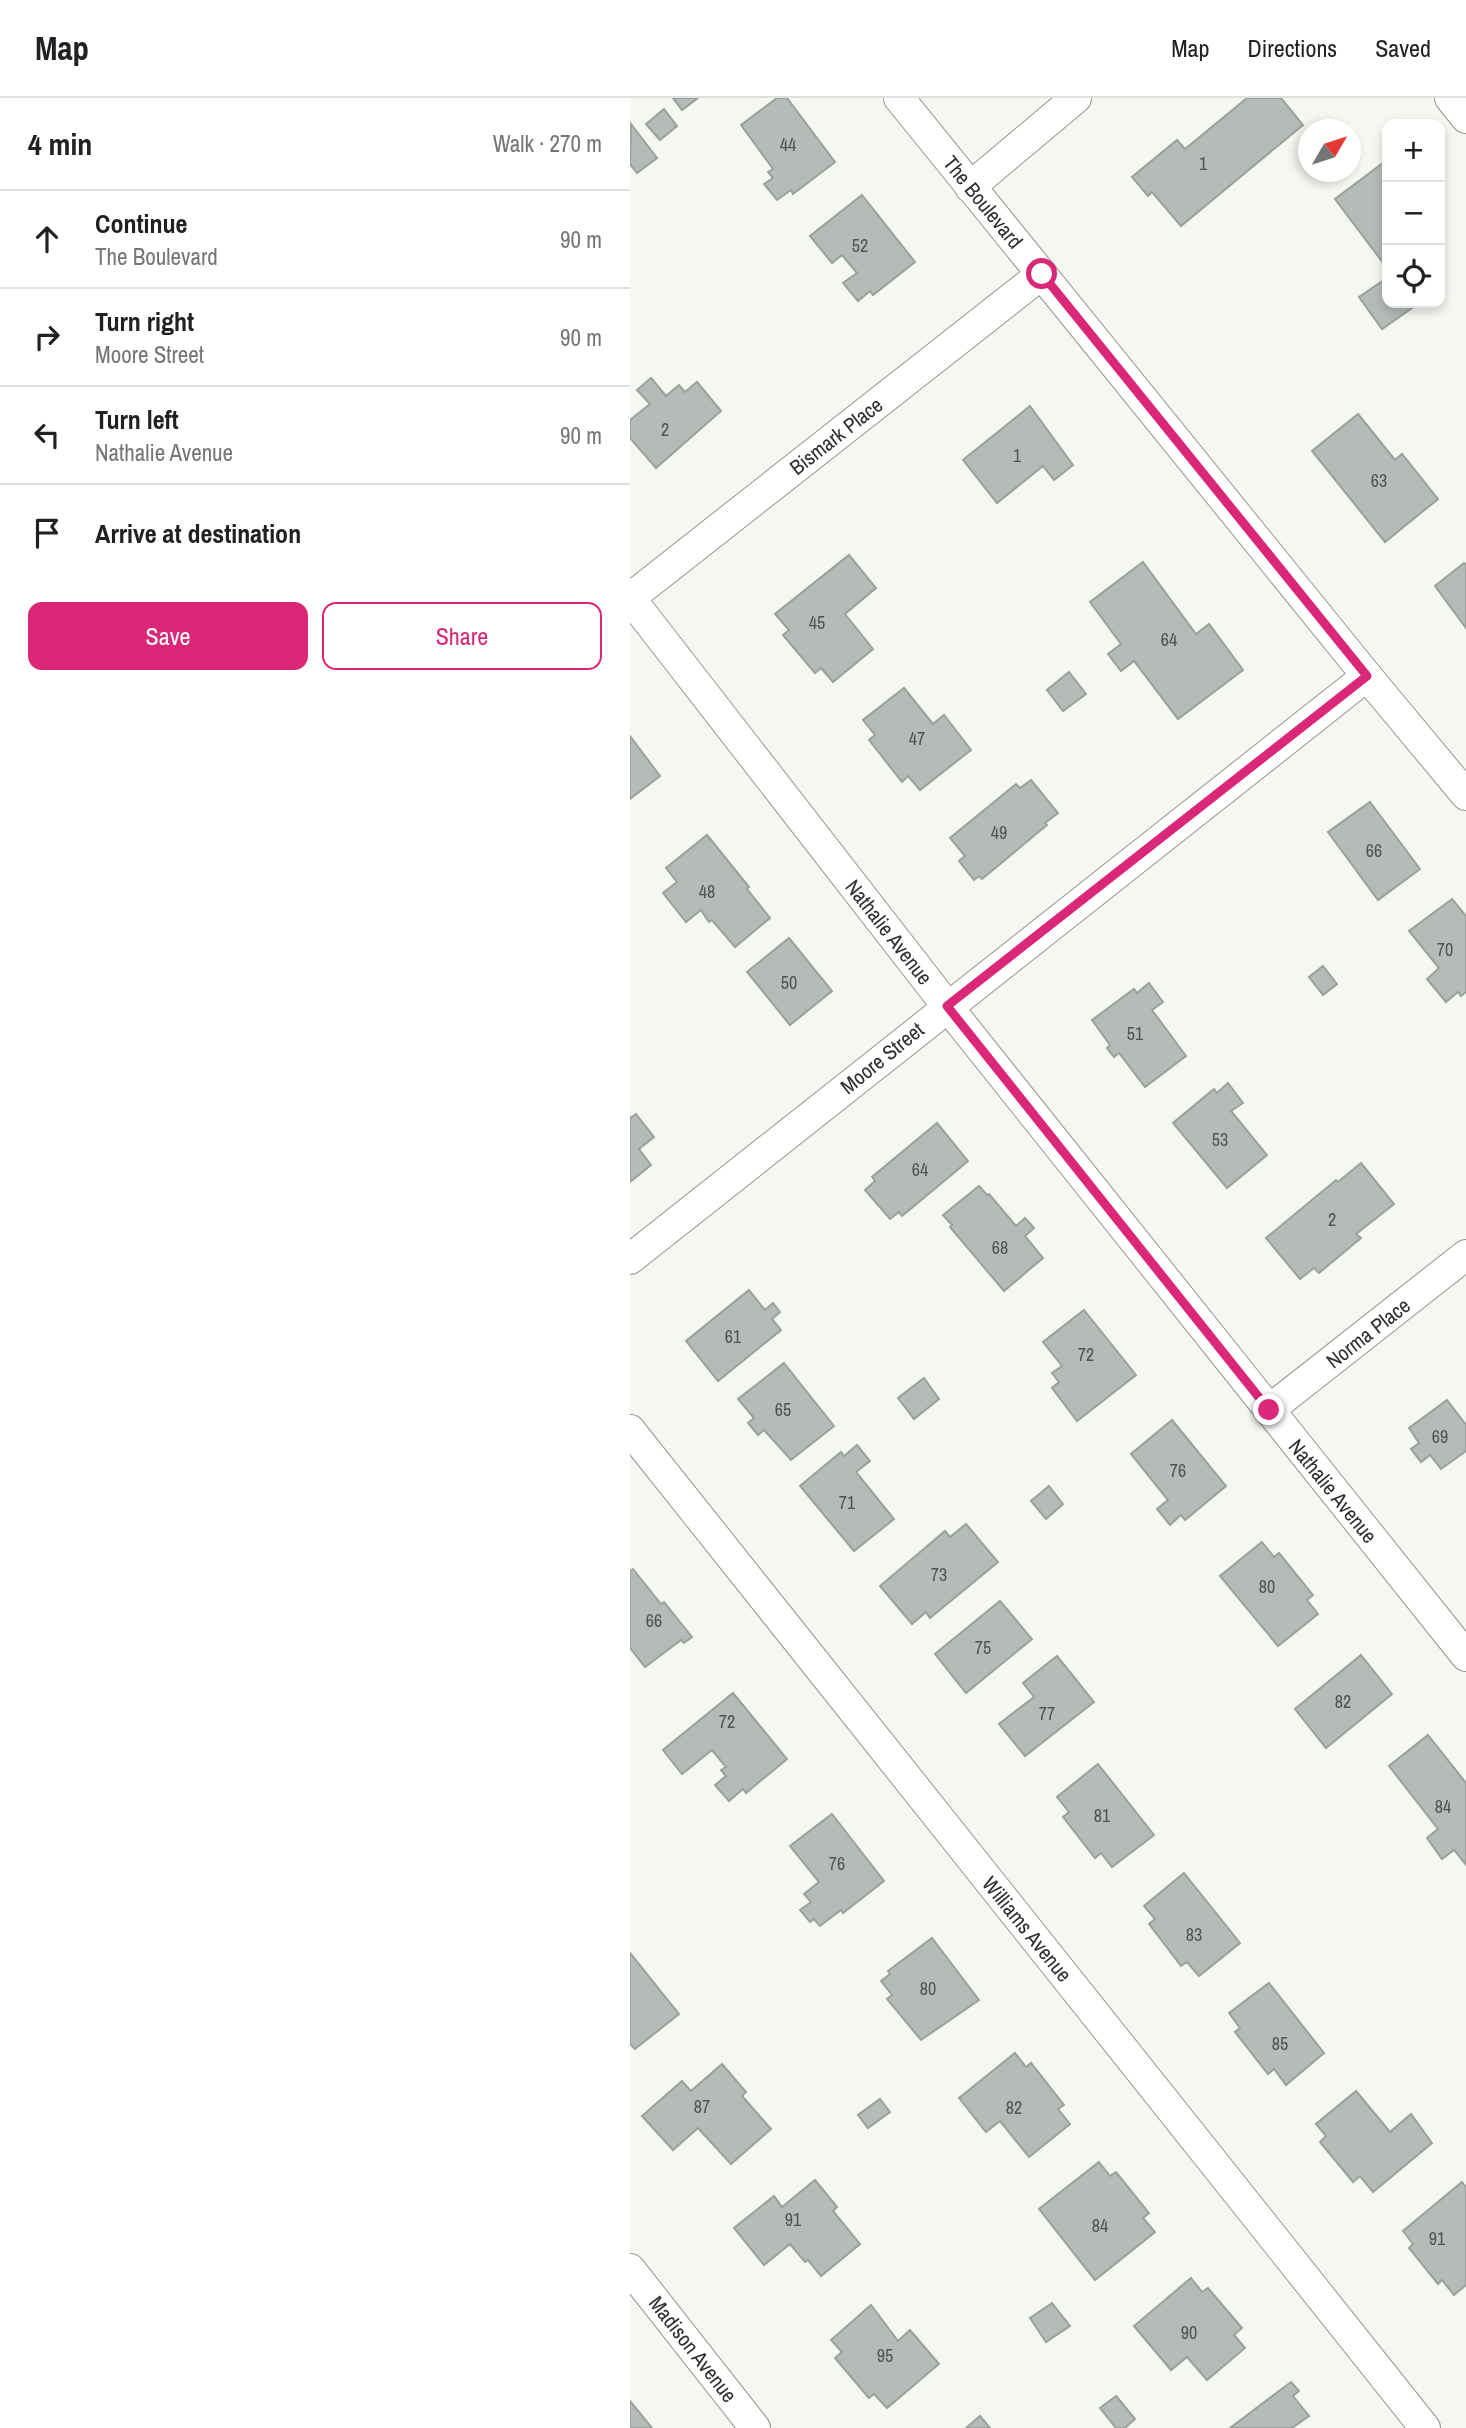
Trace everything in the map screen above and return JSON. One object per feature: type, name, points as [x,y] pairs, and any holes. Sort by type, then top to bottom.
[{"type":"street","name":"The Boulevard","points":[[899,98],[1466,795]]},
{"type":"street","points":[[970,187],[1076,98]]},
{"type":"street","points":[[1450,98],[1466,118]]},
{"type":"street","name":"Bismark Place","points":[[630,598],[1042,274]]},
{"type":"street","name":"Nathalie Avenue","points":[[630,598],[947,1006],[1466,1656]]},
{"type":"street","name":"Moore Street","points":[[630,1259],[1367,676]]},
{"type":"street","name":"Norma Place","points":[[1269,1410],[1466,1255]]},
{"type":"street","name":"Williams Avenue","points":[[630,1430],[1425,2428]]},
{"type":"street","name":"Madison Avenue","points":[[630,2269],[755,2428]]},
{"type":"building","points":[[673,98],[698,98],[682,110]]},
{"type":"building","points":[[777,98],[787,98],[835,162],[793,194],[791,190],[777,200],[764,184],[773,178],[768,172],[773,169],[741,125]]},
{"type":"building","points":[[1247,98],[1281,98],[1298,119],[1298,129],[1181,226],[1152,192],[1148,196],[1132,177],[1177,140],[1185,149]]},
{"type":"building","points":[[664,109],[677,126],[660,140],[646,124]]},
{"type":"building","points":[[631,124],[657,158],[637,173],[630,164]]},
{"type":"building","points":[[1382,164],[1382,261],[1335,199]]},
{"type":"building","points":[[862,195],[915,262],[873,295],[870,291],[858,301],[843,283],[857,273],[842,255],[832,263],[810,236]]},
{"type":"building","points":[[1382,281],[1382,308],[1412,308],[1382,329],[1359,297]]},
{"type":"building","points":[[651,378],[666,396],[679,385],[685,392],[697,382],[721,411],[656,468],[630,438],[630,420],[650,404],[637,390]]},
{"type":"building","points":[[1030,406],[1073,465],[1054,480],[1043,466],[997,503],[963,460]]},
{"type":"building","points":[[1358,414],[1395,460],[1402,454],[1438,499],[1385,542],[1312,451]]},
{"type":"building","points":[[849,555],[876,588],[845,614],[873,649],[833,682],[821,668],[815,673],[783,635],[789,630],[775,614]]},
{"type":"building","points":[[1143,562],[1196,634],[1209,624],[1243,670],[1178,719],[1134,661],[1121,671],[1108,654],[1121,644],[1090,602]]},
{"type":"building","points":[[1464,563],[1466,565],[1466,628],[1435,586]]},
{"type":"building","points":[[1069,672],[1086,694],[1063,711],[1047,690]]},
{"type":"building","points":[[904,688],[933,724],[944,715],[971,750],[920,790],[908,776],[902,782],[869,740],[875,735],[863,720]]},
{"type":"building","points":[[630,736],[660,776],[630,799]]},
{"type":"building","points":[[1031,780],[1058,813],[982,879],[979,876],[974,880],[959,861],[965,856],[950,838],[1016,784],[1020,788]]},
{"type":"building","points":[[1370,802],[1420,869],[1378,900],[1328,832]]},
{"type":"building","points":[[707,835],[770,918],[735,947],[712,920],[709,922],[701,910],[686,922],[663,893],[677,882],[666,868]]},
{"type":"building","points":[[1452,899],[1466,916],[1466,992],[1461,996],[1458,992],[1446,1002],[1427,979],[1439,968],[1409,931]]},
{"type":"building","points":[[789,938],[832,991],[790,1025],[747,972]]},
{"type":"building","points":[[1323,966],[1337,984],[1323,995],[1309,977]]},
{"type":"building","points":[[1149,983],[1163,1002],[1152,1010],[1186,1056],[1145,1087],[1119,1053],[1114,1057],[1107,1048],[1110,1045],[1092,1020],[1134,989],[1137,993]]},
{"type":"building","points":[[1228,1083],[1243,1103],[1231,1111],[1267,1155],[1227,1188],[1173,1123],[1214,1089],[1217,1093]]},
{"type":"building","points":[[636,1114],[654,1137],[639,1149],[651,1165],[630,1182],[630,1118]]},
{"type":"building","points":[[937,1123],[968,1161],[902,1216],[899,1212],[890,1219],[865,1190],[875,1181],[872,1177]]},
{"type":"building","points":[[1361,1163],[1394,1204],[1356,1234],[1361,1238],[1319,1273],[1314,1268],[1300,1279],[1266,1238],[1336,1180],[1338,1182]]},
{"type":"building","points":[[979,1186],[1016,1226],[1025,1218],[1034,1228],[1025,1236],[1043,1258],[1004,1291],[943,1215]]},
{"type":"building","points":[[749,1290],[765,1310],[773,1303],[780,1312],[772,1319],[781,1330],[718,1381],[686,1341]]},
{"type":"building","points":[[1084,1310],[1136,1375],[1077,1421],[1052,1388],[1059,1382],[1052,1373],[1062,1366],[1043,1342]]},
{"type":"building","points":[[784,1363],[834,1426],[791,1460],[764,1430],[758,1435],[748,1423],[754,1418],[738,1399]]},
{"type":"building","points":[[924,1378],[939,1399],[914,1419],[898,1398]]},
{"type":"building","points":[[1447,1400],[1466,1425],[1466,1451],[1441,1469],[1430,1455],[1421,1462],[1411,1449],[1419,1443],[1409,1428]]},
{"type":"building","points":[[1172,1420],[1226,1486],[1185,1520],[1181,1515],[1170,1525],[1157,1509],[1168,1500],[1131,1454]]},
{"type":"building","points":[[857,1445],[870,1461],[856,1472],[894,1519],[854,1551],[800,1486],[841,1452],[844,1456]]},
{"type":"building","points":[[1049,1486],[1063,1504],[1046,1519],[1031,1501]]},
{"type":"building","points":[[966,1524],[998,1562],[930,1618],[926,1612],[912,1624],[880,1586],[945,1531],[950,1537]]},
{"type":"building","points":[[1262,1542],[1274,1557],[1279,1553],[1313,1595],[1307,1600],[1318,1614],[1278,1646],[1220,1576]]},
{"type":"building","points":[[633,1569],[692,1637],[684,1643],[681,1640],[645,1667],[630,1648],[630,1571]]},
{"type":"building","points":[[1000,1601],[1032,1639],[966,1693],[935,1654]]},
{"type":"building","points":[[1361,1655],[1392,1694],[1326,1748],[1295,1709]]},
{"type":"building","points":[[1057,1656],[1094,1702],[1025,1756],[999,1724],[1034,1697],[1023,1683]]},
{"type":"building","points":[[733,1693],[787,1759],[746,1793],[743,1789],[729,1801],[715,1785],[726,1776],[721,1770],[726,1767],[712,1750],[682,1774],[663,1750]]},
{"type":"building","points":[[1428,1735],[1466,1783],[1466,1865],[1454,1850],[1442,1859],[1427,1838],[1438,1829],[1389,1766]]},
{"type":"building","points":[[1098,1764],[1154,1835],[1112,1867],[1101,1853],[1095,1858],[1063,1817],[1069,1812],[1057,1797]]},
{"type":"building","points":[[832,1814],[884,1881],[843,1913],[841,1910],[820,1926],[814,1919],[810,1922],[800,1910],[811,1902],[804,1894],[819,1882],[790,1846]]},
{"type":"building","points":[[1184,1873],[1240,1943],[1199,1976],[1187,1962],[1181,1966],[1149,1924],[1155,1919],[1144,1906]]},
{"type":"building","points":[[932,1938],[979,2000],[921,2040],[887,1999],[892,1995],[881,1981],[890,1974],[888,1971]]},
{"type":"building","points":[[630,1953],[679,2014],[635,2049],[630,2044]]},
{"type":"building","points":[[1269,1983],[1324,2053],[1286,2085],[1274,2069],[1268,2074],[1235,2032],[1240,2028],[1229,2013]]},
{"type":"building","points":[[1015,2053],[1026,2067],[1031,2063],[1064,2105],[1058,2109],[1070,2124],[1029,2157],[1000,2121],[986,2132],[959,2098]]},
{"type":"building","points":[[722,2064],[746,2092],[742,2096],[771,2129],[731,2164],[698,2128],[673,2150],[642,2116],[682,2081],[691,2091]]},
{"type":"building","points":[[1356,2091],[1390,2132],[1411,2114],[1432,2143],[1373,2192],[1360,2176],[1353,2182],[1320,2142],[1326,2136],[1316,2124]]},
{"type":"building","points":[[880,2099],[890,2112],[868,2128],[858,2115]]},
{"type":"building","points":[[1099,2162],[1110,2176],[1116,2172],[1149,2213],[1143,2218],[1155,2232],[1095,2280],[1039,2209]]},
{"type":"building","points":[[815,2180],[837,2207],[833,2211],[860,2244],[821,2276],[790,2244],[764,2265],[734,2228],[774,2196],[782,2207]]},
{"type":"building","points":[[1462,2182],[1466,2187],[1466,2285],[1454,2295],[1442,2280],[1438,2284],[1409,2248],[1413,2244],[1403,2231]]},
{"type":"building","points":[[1191,2278],[1202,2292],[1208,2288],[1242,2328],[1234,2335],[1245,2348],[1207,2380],[1187,2357],[1171,2370],[1134,2326]]},
{"type":"building","points":[[1052,2303],[1070,2326],[1046,2342],[1030,2318]]},
{"type":"building","points":[[871,2305],[898,2341],[910,2330],[939,2364],[887,2408],[874,2394],[869,2398],[835,2358],[842,2352],[831,2340]]},
{"type":"building","points":[[1291,2382],[1299,2391],[1293,2396],[1309,2416],[1292,2428],[1230,2428]]},
{"type":"building","points":[[1116,2396],[1135,2419],[1125,2428],[1116,2428],[1100,2408]]},
{"type":"building","points":[[630,2401],[652,2428],[630,2428]]},
{"type":"building","points":[[980,2416],[990,2428],[966,2428]]},
{"type":"route","points":[[1042,274],[1367,676],[947,1006],[1269,1410]]}]
